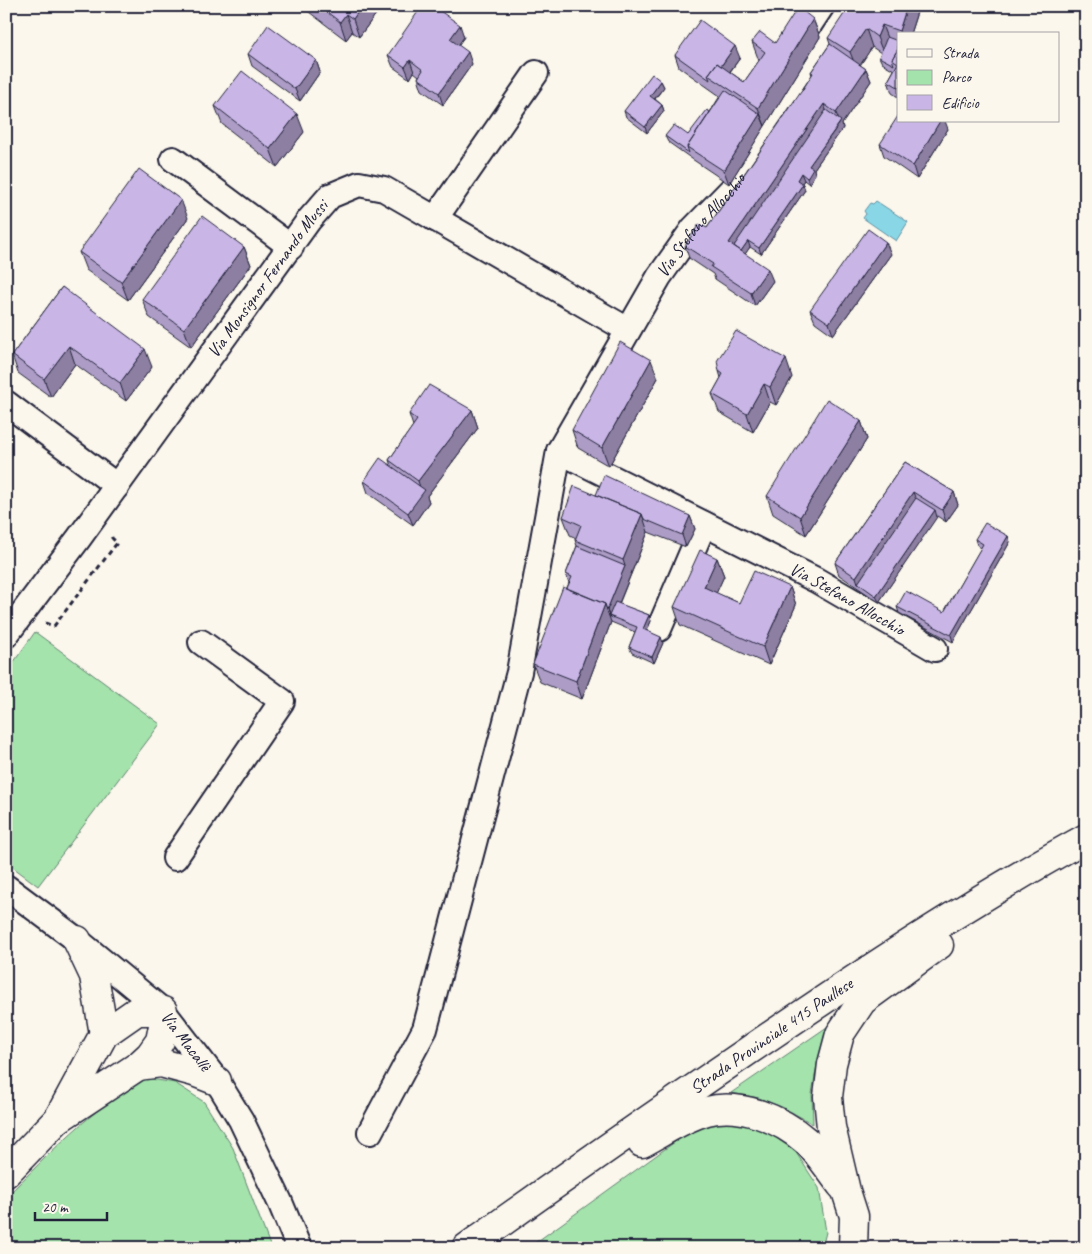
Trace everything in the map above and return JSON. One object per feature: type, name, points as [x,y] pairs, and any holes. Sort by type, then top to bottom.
[{"type":"highway","points":[[875,966],[959,894],[1086,818]]},
{"type":"highway","name":"Strada Provinciale 415 Paullese","points":[[466,1248],[574,1170],[875,966],[990,893],[1086,838]]},
{"type":"highway","points":[[852,1248],[854,1216],[831,1127],[828,1097],[832,1064],[840,1034],[862,1000],[946,941],[1086,856]]},
{"type":"highway","points":[[77,940],[94,976],[104,1034]]},
{"type":"highway","points":[[6,1173],[58,1119],[138,1066],[150,1055],[160,1041],[163,1011],[137,1011],[104,1034],[58,1119]]},
{"type":"highway","points":[[138,1066],[161,1063],[194,1072],[216,1081]]},
{"type":"highway","points":[[574,1170],[619,1156],[678,1123],[708,1111],[734,1109],[759,1114],[780,1124],[806,1141],[846,1191]]},
{"type":"street","name":"Via Stefano Allocchio","points":[[370,1132],[425,1029],[519,672],[559,451],[659,277],[693,229],[732,189],[853,6]]},
{"type":"street","points":[[434,219],[536,73]]},
{"type":"street","points":[[173,159],[291,246]]},
{"type":"street","name":"Via Monsignor Fernando Mussi","points":[[6,635],[117,486],[309,220],[330,196],[359,184],[384,189],[628,330]]},
{"type":"street","points":[[6,403],[117,486]]},
{"type":"street","name":"Via Stefano Allocchio","points":[[559,451],[816,580],[935,649]]},
{"type":"street","points":[[659,629],[704,524]]},
{"type":"street","points":[[175,858],[282,701],[202,642]]},
{"type":"street","name":"Via Macallè","points":[[6,887],[77,940],[163,1011],[216,1081],[241,1120],[280,1202],[299,1248]]},
{"type":"path","points":[[38,624],[46,623],[54,626],[117,542],[112,538],[109,527]]},
{"type":"green space","points":[[35,632],[160,724],[38,886],[6,862],[6,673]]},
{"type":"green space","points":[[827,1027],[817,1064],[812,1094],[813,1124],[784,1108],[759,1098],[731,1093]]},
{"type":"green space","points":[[145,1078],[175,1083],[204,1102],[233,1148],[271,1248],[6,1248],[6,1197],[89,1117]]},
{"type":"green space","points":[[730,1119],[755,1123],[795,1151],[819,1188],[826,1232],[822,1248],[528,1248],[701,1123]]},
{"type":"water","points":[[876,201],[908,222],[896,241],[863,218],[866,214],[864,211],[870,203],[873,204]]},
{"type":"building","points":[[319,6],[362,6],[353,19],[346,14],[340,22]]},
{"type":"building","points":[[422,6],[433,6],[460,25],[450,39],[468,52],[439,93],[418,78],[423,70],[410,60],[405,67],[388,55]]},
{"type":"building","points":[[856,6],[907,6],[899,31],[882,25],[877,37],[866,29],[850,52],[828,38],[846,11],[854,11]]},
{"type":"building","points":[[798,7],[813,19],[758,108],[708,75],[717,63],[744,82],[765,52],[752,42],[760,32],[775,43]]},
{"type":"building","points":[[700,20],[735,46],[721,66],[717,63],[708,75],[710,80],[675,55]]},
{"type":"building","points":[[268,25],[316,60],[295,89],[248,54]]},
{"type":"building","points":[[887,37],[897,41],[897,51],[892,59],[894,65],[879,57]]},
{"type":"building","points":[[830,44],[866,69],[836,113],[824,104],[729,243],[768,269],[751,293],[711,267],[713,264],[685,246],[699,224],[707,228],[803,89],[813,73],[811,72]]},
{"type":"building","points":[[897,51],[897,62],[892,59]]},
{"type":"building","points":[[897,65],[897,86],[888,81]]},
{"type":"building","points":[[242,71],[297,114],[270,149],[215,106]]},
{"type":"building","points":[[652,74],[661,81],[650,96],[662,105],[645,127],[624,111]]},
{"type":"building","points":[[725,90],[760,114],[724,171],[687,147]]},
{"type":"building","points":[[707,110],[710,112],[687,147],[689,153],[665,136],[674,125],[688,135]]},
{"type":"building","points":[[826,110],[841,121],[809,166],[813,168],[807,178],[801,173],[797,180],[803,184],[759,248],[748,241],[741,251],[734,246]]},
{"type":"building","points":[[897,118],[897,122],[939,122],[913,166],[880,144]]},
{"type":"building","points":[[139,169],[181,200],[121,282],[79,252]]},
{"type":"building","points":[[202,216],[244,247],[184,329],[142,299]]},
{"type":"building","points":[[868,229],[886,242],[829,323],[810,310]]},
{"type":"building","points":[[62,287],[145,349],[120,383],[69,346],[44,379],[12,355]]},
{"type":"building","points":[[736,331],[786,359],[770,387],[764,384],[747,414],[712,394],[723,374],[719,371],[717,361]]},
{"type":"building","points":[[620,342],[651,360],[602,448],[572,430]]},
{"type":"building","points":[[429,385],[472,410],[418,481],[389,460],[417,420],[409,414]]},
{"type":"building","points":[[827,399],[861,421],[800,517],[767,496]]},
{"type":"building","points":[[380,458],[425,490],[408,513],[364,481]]},
{"type":"building","points":[[905,462],[954,492],[942,510],[913,492],[856,577],[835,563]]},
{"type":"building","points":[[604,475],[690,516],[682,535],[644,519],[642,514],[596,495]]},
{"type":"building","points":[[574,486],[642,514],[623,560],[575,540],[581,525],[563,517]]},
{"type":"building","points":[[916,498],[935,510],[876,596],[858,583]]},
{"type":"building","points":[[985,523],[1008,536],[951,635],[897,607],[906,591],[944,612],[983,544],[975,539]]},
{"type":"building","points":[[577,546],[625,566],[607,610],[605,604],[567,588],[572,577],[566,574]]},
{"type":"building","points":[[700,550],[717,558],[704,587],[739,603],[754,571],[790,587],[763,647],[674,607]]},
{"type":"building","points":[[563,587],[605,604],[576,681],[533,664]]},
{"type":"building","points":[[615,602],[649,615],[643,629],[661,637],[652,657],[629,647],[637,627],[609,616]]}]
